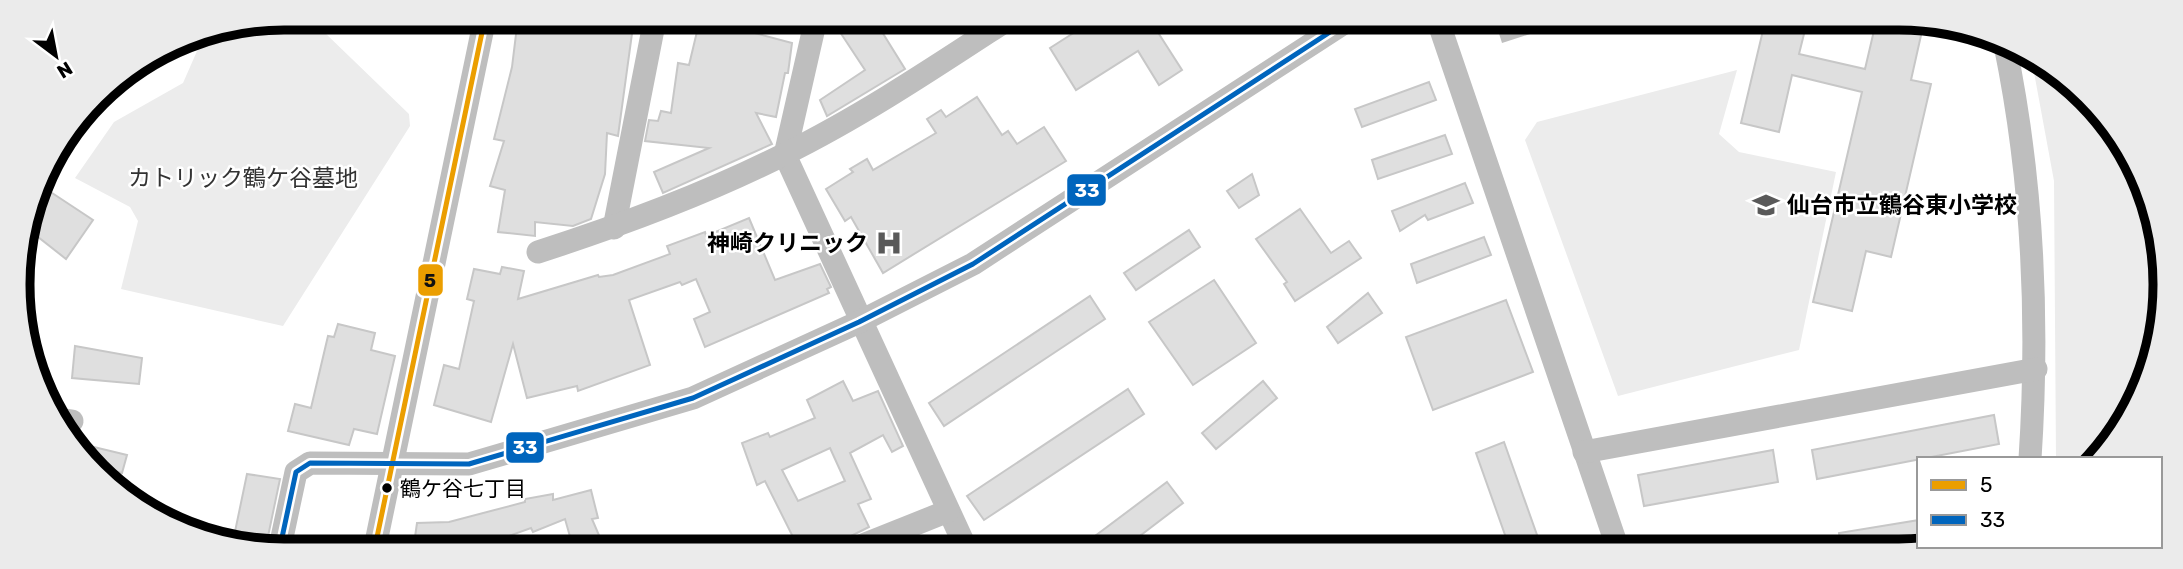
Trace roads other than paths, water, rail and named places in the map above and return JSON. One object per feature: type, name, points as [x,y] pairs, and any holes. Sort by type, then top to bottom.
[{"type":"street","points":[[377,539],[483,30]]},
{"type":"street","points":[[614,228],[653,30]]},
{"type":"street","points":[[813,30],[785,155],[859,322],[962,539]]},
{"type":"street","points":[[538,252],[614,228],[785,155],[887,98],[992,30]]},
{"type":"street","points":[[282,539],[296,472],[310,463],[469,464],[693,398],[859,322],[973,264],[1333,30]]},
{"type":"street","points":[[1441,30],[1614,539]]},
{"type":"street","points":[[2006,54],[2028,194],[2036,369],[2030,457]]},
{"type":"street","points":[[1584,452],[2036,369]]},
{"type":"street","points":[[878,539],[948,511]]},
{"type":"place","name":"仙台市立鶴谷東小学校","points":[[1766,205]]},
{"type":"place","name":"神崎クリニック","points":[[889,243]]},
{"type":"place","name":"鶴ケ谷七丁目","points":[[387,488]]},
{"type":"park label","name":"カトリック鶴ケ谷墓地","points":[[243,178]]}]
